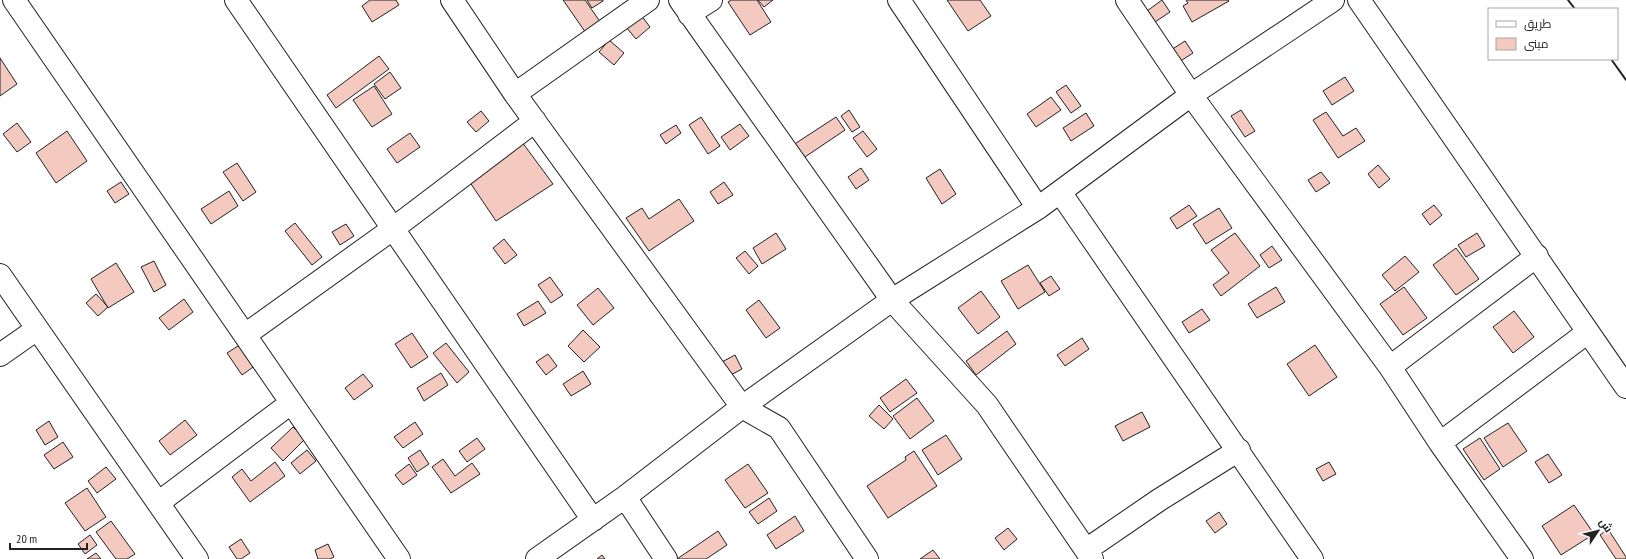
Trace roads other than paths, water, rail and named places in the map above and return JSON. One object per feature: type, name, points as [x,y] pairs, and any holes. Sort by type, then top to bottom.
[{"type":"street","points":[[14,0],[399,559]]},
{"type":"street","points":[[236,0],[394,228],[593,520]]},
{"type":"street","points":[[452,0],[515,94],[742,407],[779,428],[867,559]]},
{"type":"street","points":[[515,94],[648,0]]},
{"type":"street","points":[[712,0],[685,7],[892,300],[987,405],[1089,555],[1159,500],[1239,450]]},
{"type":"street","points":[[899,0],[1038,208]]},
{"type":"street","points":[[1127,0],[1191,95],[1390,367],[1440,443],[1522,559]]},
{"type":"street","points":[[537,559],[625,497],[742,407],[892,300],[1038,208],[1191,95],[1333,0]]},
{"type":"street","points":[[1359,0],[1626,387]]},
{"type":"street","points":[[245,335],[394,228],[535,121]]},
{"type":"street","points":[[1060,192],[1239,450],[1312,559]]},
{"type":"street","points":[[1390,367],[1537,256]]},
{"type":"street","points":[[0,275],[197,559]]},
{"type":"street","points":[[0,355],[37,329]]},
{"type":"street","points":[[1440,443],[1588,332]]},
{"type":"street","points":[[158,503],[291,403]]},
{"type":"street","points":[[625,497],[666,559]]}]
